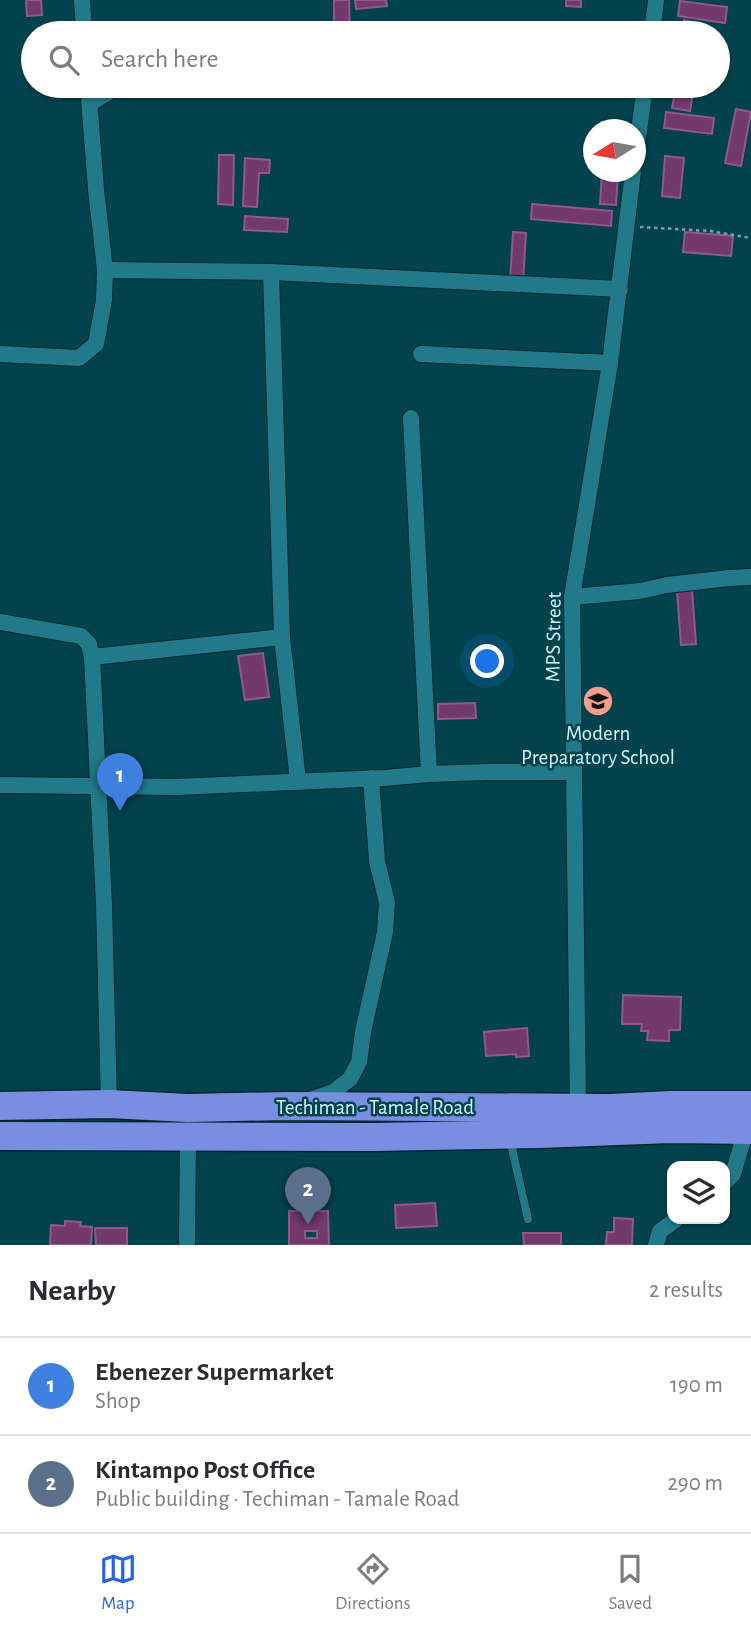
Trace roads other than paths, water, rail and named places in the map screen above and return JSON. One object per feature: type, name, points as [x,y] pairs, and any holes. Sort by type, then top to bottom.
[{"type":"highway","name":"Techiman - Tamale Road","points":[[0,1105],[109,1104],[188,1108],[286,1105],[578,1107],[749,1121]]},
{"type":"highway","points":[[188,1108],[188,1137]]},
{"type":"highway","name":"Techiman - Tamale Road","points":[[0,1136],[508,1135],[670,1129],[749,1121]]},
{"type":"street","points":[[82,0],[83,21]]},
{"type":"street","points":[[653,21],[656,0]]},
{"type":"street","points":[[0,354],[79,358],[96,344],[104,300],[105,270],[89,98]]},
{"type":"street","points":[[90,103],[98,98]]},
{"type":"street","points":[[640,119],[643,98]]},
{"type":"street","name":"MPS Street","points":[[578,1107],[572,597],[610,363],[632,182]]},
{"type":"street","points":[[105,270],[271,272],[620,289]]},
{"type":"street","points":[[271,272],[282,637],[299,781]]},
{"type":"street","points":[[421,354],[610,363]]},
{"type":"street","points":[[411,418],[429,774]]},
{"type":"street","points":[[572,597],[751,577]]},
{"type":"street","points":[[0,622],[81,636],[89,644],[92,657],[104,904],[109,1104]]},
{"type":"street","points":[[92,657],[282,637]]},
{"type":"street","points":[[0,785],[176,787],[429,774],[574,772]]},
{"type":"street","points":[[286,1105],[333,1092],[350,1079],[359,1062],[363,1032],[386,932],[387,903],[377,862],[371,778]]},
{"type":"street","points":[[730,1177],[749,1121]]},
{"type":"street","points":[[187,1245],[188,1137]]},
{"type":"street","points":[[656,1245],[660,1231],[670,1224]]},
{"type":"lane","points":[[508,1135],[528,1219]]},
{"type":"place","name":"Modern Preparatory School","points":[[598,701]]},
{"type":"place","name":"Ebenezer Supermarket","points":[[120,811]]},
{"type":"place","name":"Kintampo Post Office","points":[[308,1225]]}]
